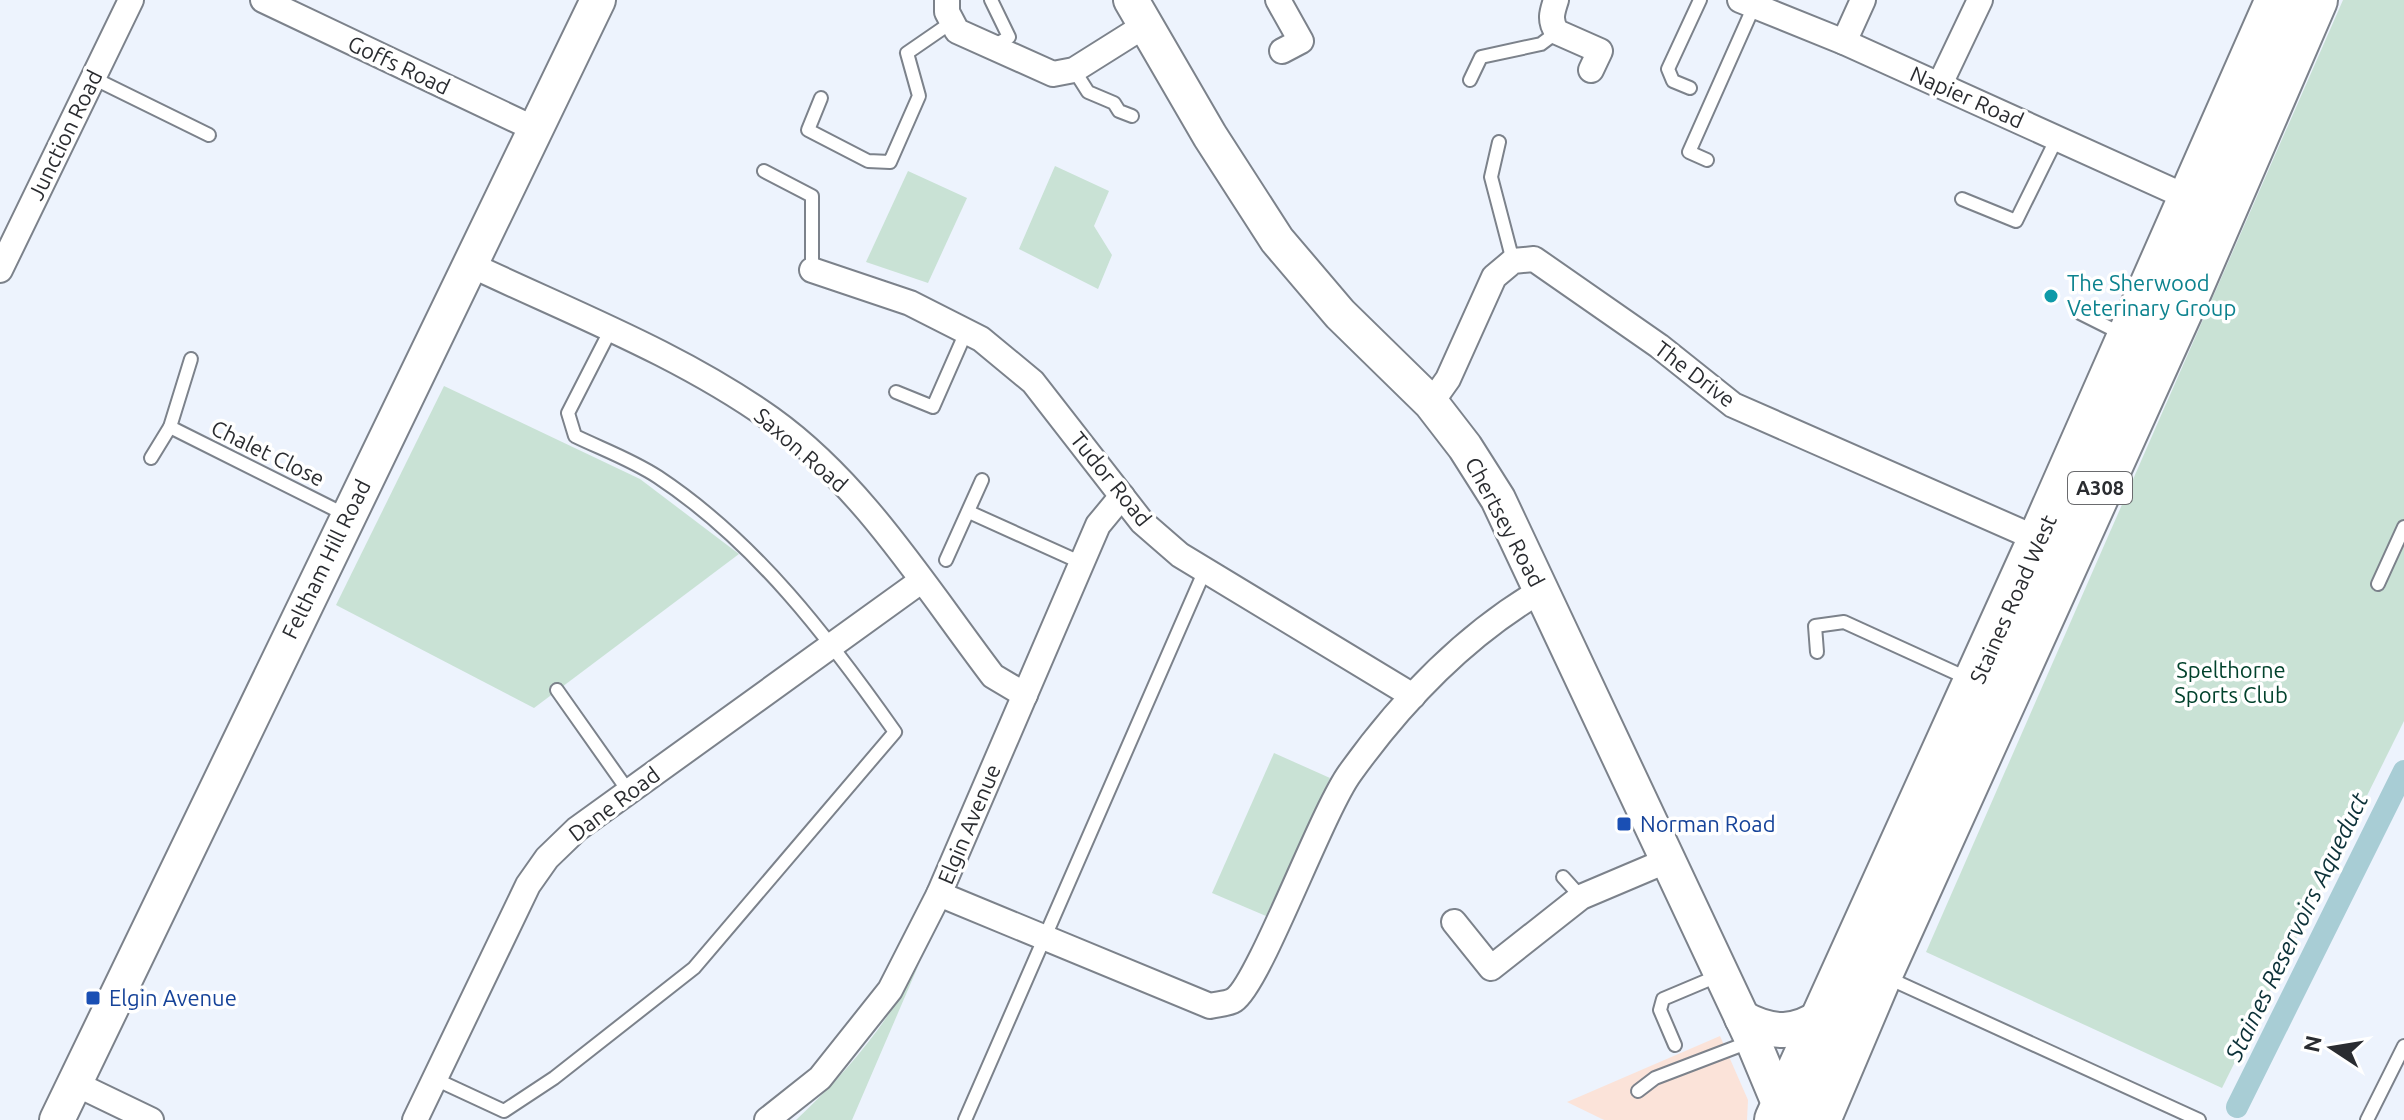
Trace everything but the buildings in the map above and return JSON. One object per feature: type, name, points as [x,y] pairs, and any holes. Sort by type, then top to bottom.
[{"type":"highway","name":"Staines Road West","points":[[1791,1117],[1824,1015],[2040,540],[2278,0]]},
{"type":"highway","name":"A308","points":[[1791,1117],[1835,1076],[2186,298],[2315,0]]},
{"type":"street","name":"Junction Road","points":[[0,270],[131,0]]},
{"type":"street","name":"Goffs Road","points":[[263,0],[535,129]]},
{"type":"street","name":"Feltham Hill Road","points":[[57,1120],[598,0]]},
{"type":"street","points":[[1278,0],[1301,41],[1282,51]]},
{"type":"street","points":[[1556,0],[1551,13],[1552,26],[1557,32],[1600,51],[1591,70]]},
{"type":"street","points":[[1844,42],[1863,0]]},
{"type":"street","points":[[1940,84],[1980,0]]},
{"type":"street","name":"Napier Road","points":[[1747,3],[1940,84],[2191,199]]},
{"type":"street","points":[[950,11],[957,31],[1053,74],[1074,70],[1138,13]]},
{"type":"street","name":"Chertsey Road","points":[[1138,13],[1277,240],[1340,314],[1431,403],[1465,447],[1498,499],[1720,975],[1791,1117]]},
{"type":"street","name":"The Drive","points":[[1513,261],[1534,259],[1659,346],[1733,405],[2040,540]]},
{"type":"street","points":[[1431,403],[1448,379],[1494,277],[1513,261]]},
{"type":"street","name":"Saxon Road","points":[[469,264],[711,379],[774,421],[850,491],[993,676],[1025,695]]},
{"type":"street","name":"Tudor Road","points":[[812,270],[910,303],[981,339],[1033,382],[1122,496],[1152,530],[1180,555],[1413,696]]},
{"type":"street","name":"Elgin Avenue","points":[[767,1120],[820,1078],[890,990],[939,894],[1098,525],[1122,496]]},
{"type":"street","name":"Dane Road","points":[[415,1120],[528,885],[547,858],[577,829],[921,581]]},
{"type":"street","points":[[939,894],[1210,1006],[1235,1000],[1253,975],[1312,844],[1348,776],[1413,696],[1446,662],[1509,609],[1542,590]]},
{"type":"street","points":[[1454,922],[1491,968],[1581,897],[1666,861]]},
{"type":"street","points":[[1747,1030],[1772,1032],[1801,1028],[1824,1015]]},
{"type":"street","points":[[74,1083],[139,1117]]},
{"type":"lane","points":[[991,0],[1009,37],[992,47]]},
{"type":"lane","points":[[1690,88],[1673,81],[1668,69],[1700,0]]},
{"type":"lane","points":[[1707,160],[1689,152],[1747,3]]},
{"type":"lane","points":[[821,98],[808,130],[868,161],[890,162],[919,96],[907,53],[950,11]]},
{"type":"lane","points":[[1470,80],[1481,57],[1541,44],[1557,32]]},
{"type":"lane","points":[[1074,70],[1088,92],[1132,116]]},
{"type":"lane","points":[[93,78],[209,135]]},
{"type":"lane","points":[[1962,199],[2016,221],[2057,138]]},
{"type":"lane","points":[[1499,142],[1491,177],[1513,261]]},
{"type":"lane","points":[[764,171],[812,196],[812,270]]},
{"type":"lane","points":[[2080,313],[2130,338]]},
{"type":"lane","points":[[435,1079],[504,1111],[554,1078],[694,968],[895,732],[833,644],[748,548],[657,476],[575,436],[568,413],[610,331]]},
{"type":"lane","points":[[896,392],[933,407],[966,332]]},
{"type":"lane","points":[[151,458],[170,427],[191,359]]},
{"type":"lane","name":"Chalet Close","points":[[170,427],[348,515]]},
{"type":"lane","points":[[946,560],[982,480]]},
{"type":"lane","points":[[969,512],[1082,563]]},
{"type":"lane","points":[[2378,584],[2404,527]]},
{"type":"lane","points":[[965,1120],[1205,570]]},
{"type":"lane","points":[[1817,652],[1815,626],[1844,622],[1975,682]]},
{"type":"lane","points":[[557,690],[629,792]]},
{"type":"lane","points":[[1563,877],[1581,897]]},
{"type":"lane","points":[[1880,974],[2199,1120]]},
{"type":"lane","points":[[1675,1045],[1660,1010],[1663,999],[1720,975]]},
{"type":"lane","points":[[1638,1091],[1655,1078],[1747,1030]]},
{"type":"lane","points":[[2367,1120],[2404,1046]]},
{"type":"shaded area","points":[[1720,1036],[1748,1100],[1747,1120],[1604,1120],[1567,1102]]},
{"type":"green space","name":"Spelthorne Sports Club","points":[[2343,0],[2404,0],[2404,721],[2222,1088],[1926,952]]},
{"type":"green space","points":[[1055,166],[1109,191],[1094,226],[1112,255],[1098,289],[1019,249]]},
{"type":"green space","points":[[908,171],[967,198],[928,283],[866,262]]},
{"type":"green space","points":[[444,386],[640,479],[739,554],[534,708],[336,605]]},
{"type":"green space","points":[[1274,753],[1330,778],[1266,916],[1212,893]]},
{"type":"green space","points":[[919,964],[852,1120],[796,1120],[864,1047],[893,1008]]},
{"type":"waterway","name":"Staines Reservoirs Aqueduct","points":[[2237,1107],[2404,771]]},
{"type":"place","name":"The Sherwood Veterinary Group","points":[[2051,296]]},
{"type":"place","name":"Norman Road","points":[[1624,824]]},
{"type":"place","name":"Elgin Avenue","points":[[93,998]]}]
